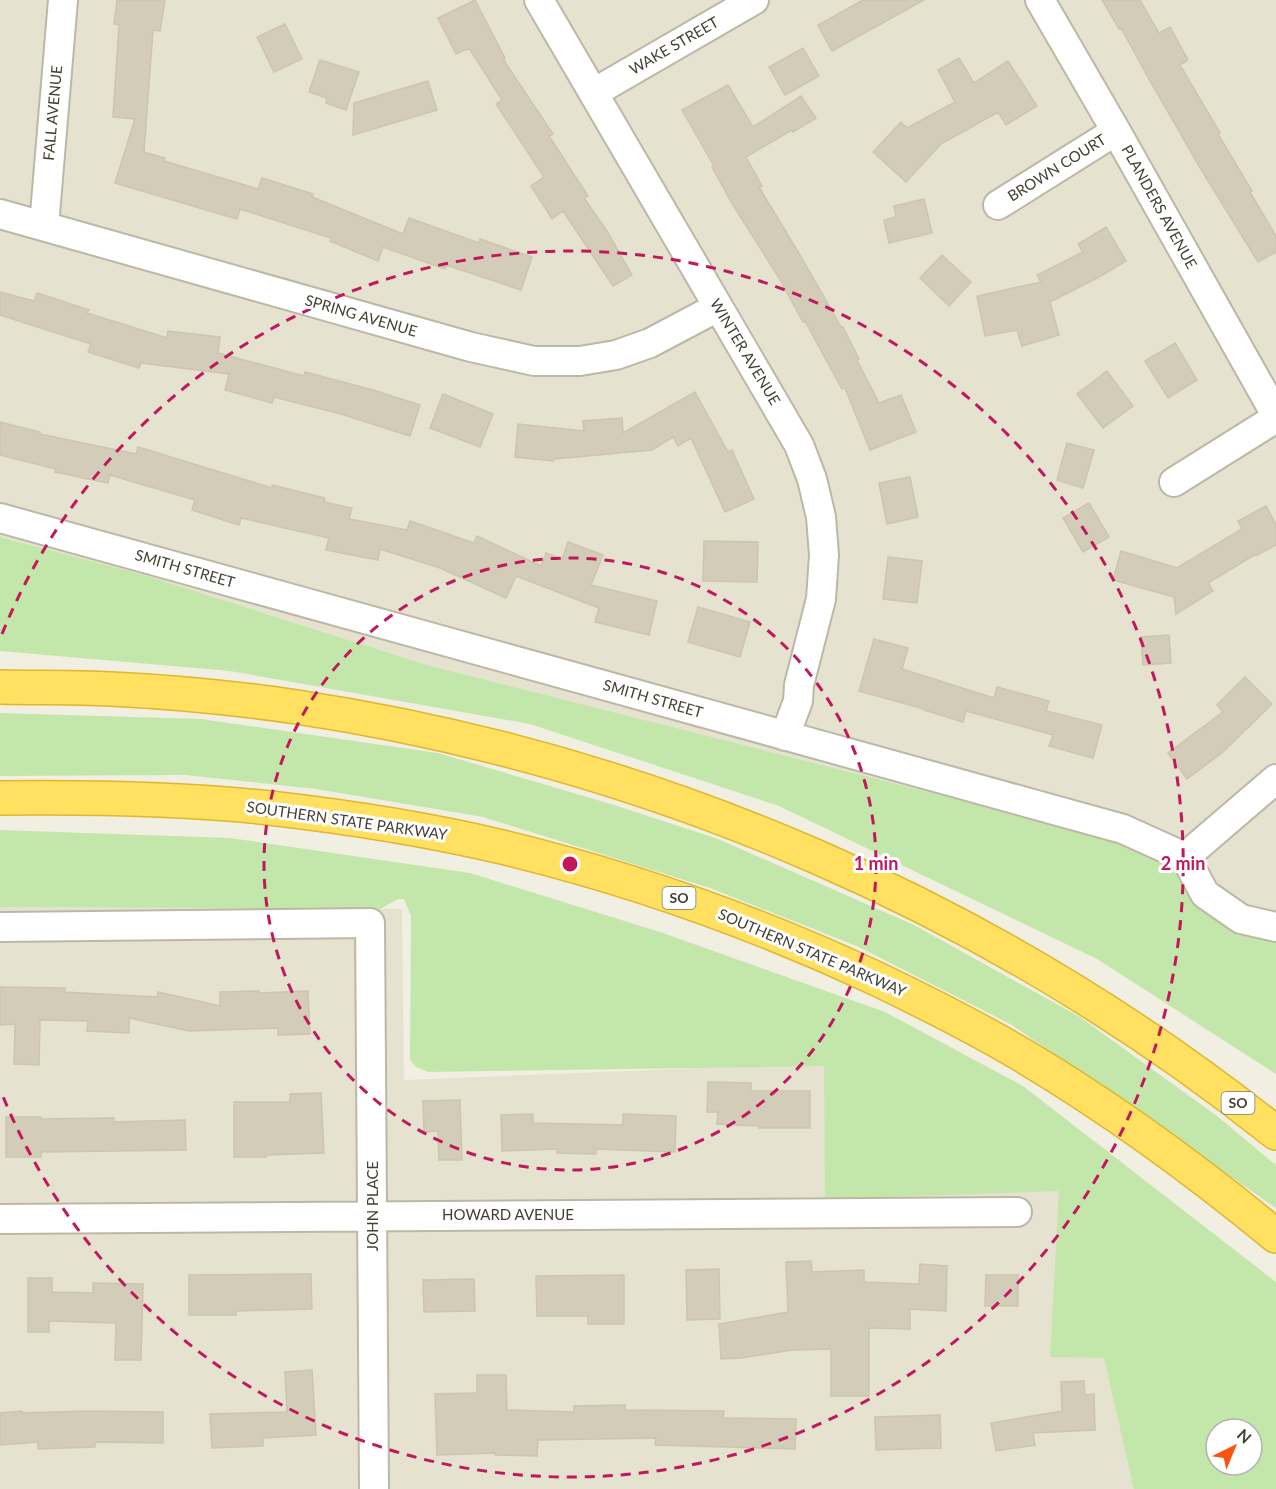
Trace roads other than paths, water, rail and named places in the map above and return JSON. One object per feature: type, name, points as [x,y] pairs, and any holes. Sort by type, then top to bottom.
[{"type":"highway","name":"SO","points":[[0,687],[111,689],[206,696],[298,707],[390,723],[481,743],[572,767],[662,796],[835,864],[1001,947],[1124,1022],[1200,1074],[1276,1133]]},
{"type":"highway","name":"SOUTHERN STATE PARKWAY","points":[[0,798],[178,801],[271,808],[376,823],[443,834],[523,852],[591,870],[680,898],[767,930],[855,969],[938,1009],[1020,1053],[1097,1102],[1174,1156],[1276,1236]]},
{"type":"street","name":"FALL AVENUE","points":[[44,226],[63,0]]},
{"type":"street","name":"WINTER AVENUE","points":[[539,0],[595,92],[799,445],[812,479],[821,517],[824,555],[821,599],[798,701],[785,736]]},
{"type":"street","name":"WAKE STREET","points":[[595,92],[754,0]]},
{"type":"street","name":"PLANDERS AVENUE","points":[[1040,0],[1276,417]]},
{"type":"street","name":"BROWN COURT","points":[[998,205],[1116,131]]},
{"type":"street","name":"SPRING AVENUE","points":[[0,214],[471,347],[534,361],[580,361],[616,355],[650,343],[718,307]]},
{"type":"street","points":[[1173,482],[1276,417]]},
{"type":"street","name":"SMITH STREET","points":[[0,518],[1123,829],[1185,857]]},
{"type":"street","points":[[1276,779],[1185,857],[1205,894],[1241,919],[1276,927]]},
{"type":"street","name":"JOHN PLACE","points":[[0,927],[370,923],[374,1489]]},
{"type":"street","name":"HOWARD AVENUE","points":[[0,1219],[1017,1212]]}]
